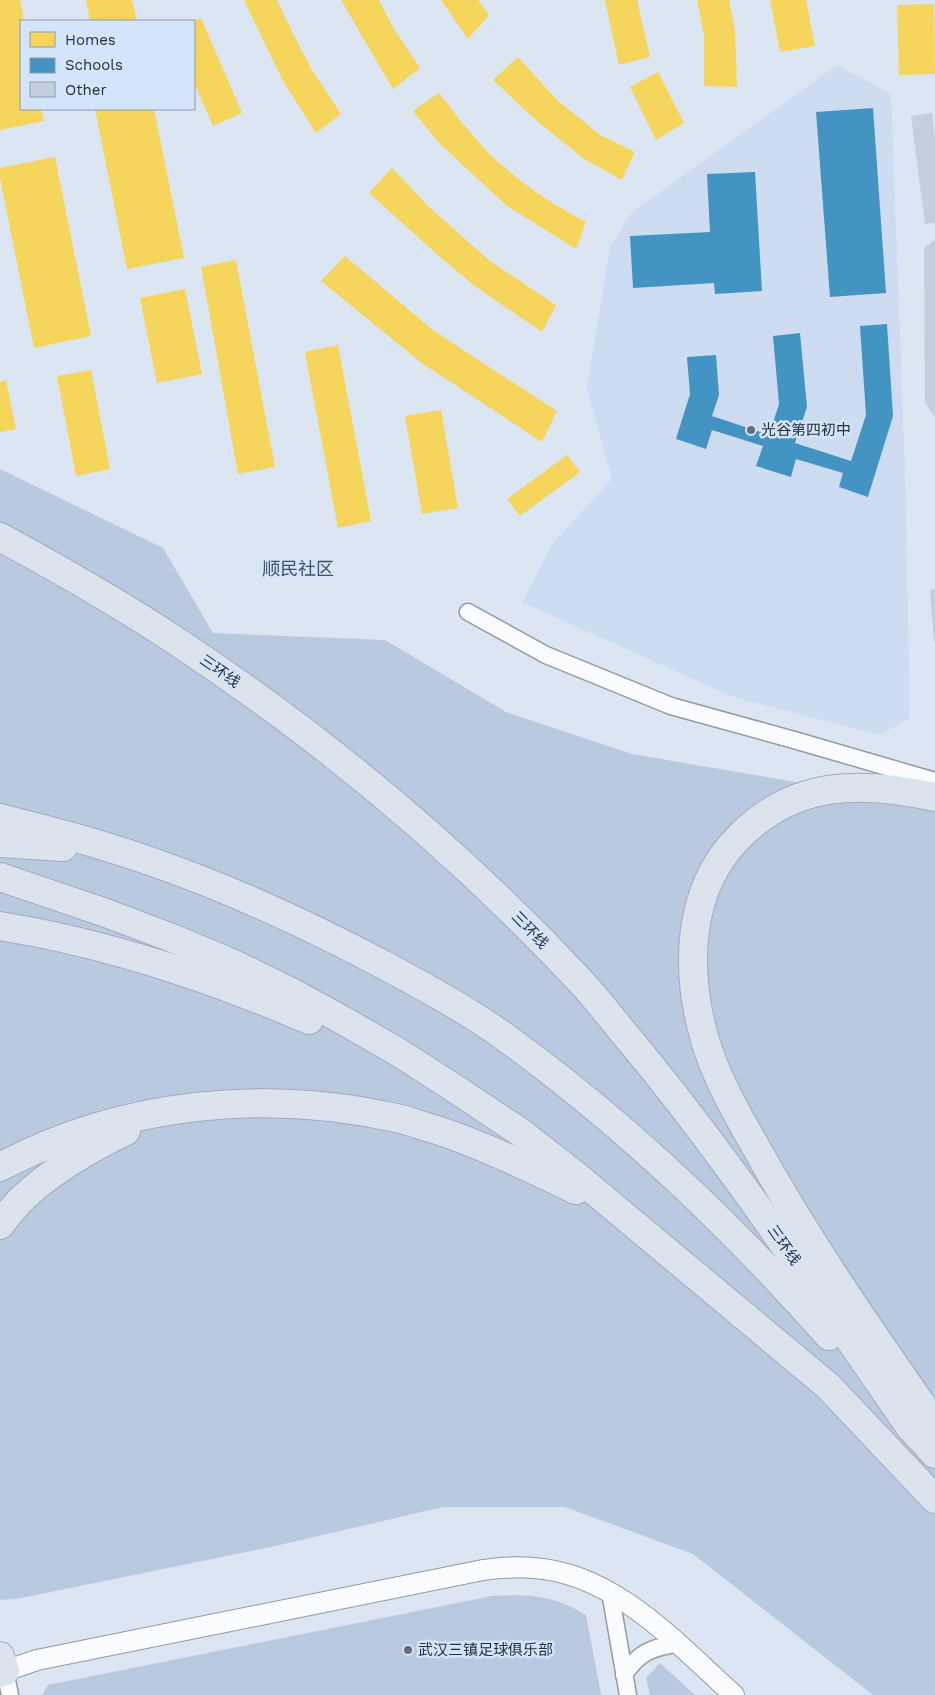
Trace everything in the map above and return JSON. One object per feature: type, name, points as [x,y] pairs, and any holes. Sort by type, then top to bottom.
[{"type":"highway","name":"三环线","points":[[0,537],[79,580],[163,632],[261,699],[347,764],[430,834],[509,908],[584,986],[655,1071],[723,1158],[786,1248],[922,1425],[935,1454]]},
{"type":"highway","points":[[922,1425],[744,1128],[720,1078],[705,1040],[696,1001],[693,966],[694,930],[701,899],[713,871],[730,846],[758,819],[777,806],[805,794],[835,788],[864,786],[890,788],[935,797]]},
{"type":"highway","points":[[0,818],[63,834],[158,863],[260,905],[344,944],[435,992],[501,1035],[641,1145],[757,1257],[922,1425]]},
{"type":"highway","points":[[0,843],[49,845],[104,852],[158,863]]},
{"type":"highway","points":[[0,878],[106,912],[236,966],[293,993],[344,1021],[398,1052],[457,1090],[520,1132],[632,1221],[828,1386],[935,1499]]},
{"type":"highway","points":[[0,926],[84,942],[140,957],[198,977],[315,1023],[457,1090]]},
{"type":"highway","points":[[0,1167],[31,1150],[78,1132],[119,1120],[174,1109],[222,1104],[281,1103],[338,1107],[402,1119],[506,1156],[588,1195],[632,1221]]},
{"type":"highway","points":[[0,1225],[22,1198],[62,1167],[98,1144],[174,1109]]},
{"type":"street","points":[[468,612],[546,655],[671,706],[935,781]]},
{"type":"street","points":[[4,1674],[37,1660],[484,1570],[510,1567],[534,1568],[563,1573],[590,1582],[610,1592],[632,1607],[677,1644],[734,1695]]},
{"type":"street","points":[[610,1592],[628,1695]]},
{"type":"street","points":[[624,1675],[631,1664],[649,1650],[677,1644]]},
{"type":"shaded area","name":"光谷第四初中","points":[[837,65],[891,94],[905,471],[910,718],[880,735],[733,697],[522,602],[553,543],[612,479],[587,389],[610,247],[631,213]]},
{"type":"shaded area","points":[[0,469],[163,548],[213,633],[385,640],[506,712],[632,754],[918,803],[935,809],[935,1695],[873,1695],[693,1554],[565,1507],[443,1507],[271,1547],[21,1598],[0,1600]]},
{"type":"shaded area","name":"武汉三镇足球俱乐部","points":[[518,1595],[553,1600],[586,1615],[601,1695],[42,1695],[48,1685],[492,1596]]},
{"type":"shaded area","points":[[660,1663],[695,1695],[650,1695],[646,1678]]},
{"type":"building: Homes","points":[[0,0],[20,0],[24,20],[20,20],[20,110],[41,110],[44,121],[0,130]]},
{"type":"building: Homes","points":[[86,0],[132,0],[137,20],[90,20]]},
{"type":"building: Homes","points":[[244,0],[277,0],[312,70],[341,114],[316,133],[283,81]]},
{"type":"building: Homes","points":[[341,0],[379,0],[394,29],[420,68],[393,89]]},
{"type":"building: Homes","points":[[441,0],[478,0],[489,15],[468,39]]},
{"type":"building: Homes","points":[[605,0],[637,0],[650,57],[619,65]]},
{"type":"building: Homes","points":[[697,0],[729,0],[735,31],[737,87],[704,86],[704,36]]},
{"type":"building: Homes","points":[[770,0],[806,0],[815,46],[780,52]]},
{"type":"building: Homes","points":[[934,4],[935,74],[899,75],[897,5]]},
{"type":"building: Homes","points":[[201,18],[242,113],[213,126],[195,84],[195,21]]},
{"type":"building: Homes","points":[[518,57],[556,99],[600,135],[635,152],[622,180],[584,159],[537,121],[493,80]]},
{"type":"building: Homes","points":[[658,72],[684,123],[656,140],[630,87]]},
{"type":"building: Homes","points":[[439,93],[490,155],[522,182],[555,205],[586,222],[576,249],[507,206],[440,144],[413,111]]},
{"type":"building: Homes","points":[[95,110],[154,110],[184,258],[127,269]]},
{"type":"building: Homes","points":[[55,157],[91,336],[34,348],[0,178],[0,168]]},
{"type":"building: Homes","points":[[392,168],[429,207],[490,261],[556,305],[542,332],[476,287],[369,193]]},
{"type":"building: Homes","points":[[345,256],[434,331],[557,411],[542,442],[423,364],[321,281]]},
{"type":"building: Homes","points":[[236,260],[275,467],[238,474],[201,267]]},
{"type":"building: Homes","points":[[185,289],[202,374],[157,383],[140,298]]},
{"type":"building: Homes","points":[[338,345],[371,521],[338,528],[305,352]]},
{"type":"building: Homes","points":[[91,370],[110,469],[76,476],[57,376]]},
{"type":"building: Homes","points":[[6,380],[16,429],[0,432],[0,382]]},
{"type":"building: Homes","points":[[441,410],[458,508],[422,514],[405,416]]},
{"type":"building: Homes","points":[[567,455],[580,472],[520,516],[507,499]]},
{"type":"building: Schools","points":[[873,108],[886,293],[830,297],[816,112]]},
{"type":"building: Schools","points":[[755,172],[762,291],[715,294],[714,283],[633,288],[630,236],[710,232],[707,174]]},
{"type":"building: Schools","points":[[887,324],[893,416],[868,497],[839,487],[843,473],[796,459],[791,477],[756,466],[763,446],[712,430],[706,449],[676,439],[690,394],[687,357],[716,355],[719,395],[712,416],[769,435],[779,404],[773,336],[800,333],[807,407],[795,443],[851,461],[866,415],[860,326]]},
{"type":"building: Other","points":[[932,113],[935,139],[935,223],[925,224],[911,116]]},
{"type":"building: Other","points":[[935,240],[935,417],[925,403],[924,248]]},
{"type":"building: Other","points":[[935,589],[935,642],[934,642],[930,590]]},
{"type":"place","name":"光谷第四初中","points":[[751,430]]},
{"type":"place","name":"武汉三镇足球俱乐部","points":[[408,1650]]},
{"type":"district","name":"顺民社区","points":[[298,568]]}]
